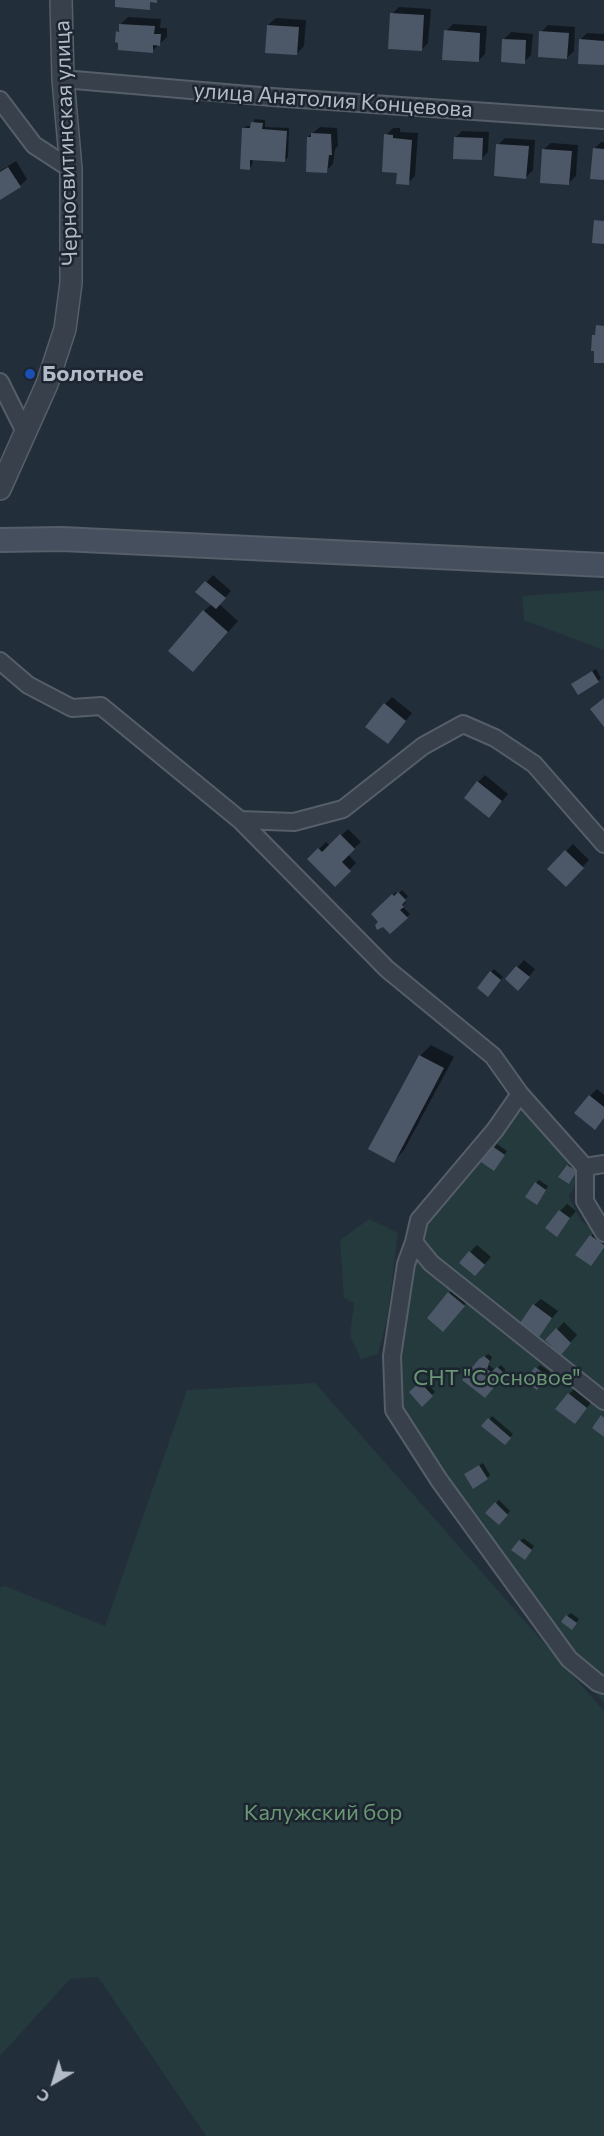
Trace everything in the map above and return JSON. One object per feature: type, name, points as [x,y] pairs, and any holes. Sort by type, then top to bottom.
[{"type":"main road","points":[[0,540],[62,539],[604,565]]},
{"type":"street","name":"Черносвитинская улица","points":[[0,489],[47,384],[65,329],[71,283],[71,169],[63,79],[61,0]]},
{"type":"street","name":"улица Анатолия Концевова","points":[[63,79],[272,97],[604,120]]},
{"type":"street","points":[[0,99],[34,145],[71,169]]},
{"type":"street","points":[[0,381],[26,434]]},
{"type":"street","points":[[0,661],[28,685],[72,708],[101,706],[240,820],[387,969],[493,1056],[520,1094],[585,1167],[585,1201],[604,1233]]},
{"type":"street","points":[[240,820],[294,822],[343,809],[423,746],[463,724],[495,738],[534,764],[604,844]]},
{"type":"street","points":[[520,1094],[495,1130],[418,1220],[414,1242],[406,1264],[392,1356],[394,1410],[439,1480],[569,1659],[598,1683],[604,1685]]},
{"type":"street","points":[[585,1167],[604,1164]]},
{"type":"street","points":[[414,1242],[431,1263],[604,1401]]},
{"type":"green space","points":[[604,590],[604,650],[524,620],[522,596]]},
{"type":"green space","name":"СНТ \"Сосновое\"","points":[[520,1106],[580,1173],[569,1197],[581,1221],[604,1236],[604,1703],[588,1684],[387,1394],[405,1243]]},
{"type":"green space","points":[[369,1219],[398,1233],[387,1320],[378,1354],[361,1359],[350,1336],[354,1303],[344,1298],[340,1240]]},
{"type":"green space","name":"Калужский бор","points":[[315,1383],[604,1711],[604,2136],[206,2136],[98,1977],[70,1979],[0,2056],[0,1588],[5,1586],[105,1626],[187,1390]]},
{"type":"building","points":[[115,0],[157,0],[157,3],[150,2],[150,10],[115,7]]},
{"type":"building","points":[[390,13],[424,15],[422,51],[388,49]]},
{"type":"building","points":[[119,24],[155,26],[154,34],[161,34],[160,46],[153,45],[153,53],[118,50],[118,43],[115,42]]},
{"type":"building","points":[[267,25],[299,27],[297,55],[265,53]]},
{"type":"building","points":[[444,30],[480,33],[479,62],[442,60]]},
{"type":"building","points":[[539,31],[569,33],[567,59],[538,57]]},
{"type":"building","points":[[502,39],[526,40],[525,64],[501,62]]},
{"type":"building","points":[[579,39],[604,41],[604,65],[578,64]]},
{"type":"building","points":[[251,122],[263,123],[262,129],[287,131],[285,162],[250,160],[250,170],[240,169],[242,128],[250,128]]},
{"type":"building","points":[[311,133],[331,134],[332,155],[329,155],[327,173],[306,172],[307,137],[311,137]]},
{"type":"building","points":[[384,134],[393,135],[393,138],[412,140],[409,185],[396,184],[397,173],[382,172]]},
{"type":"building","points":[[454,137],[483,138],[482,160],[453,159]]},
{"type":"building","points":[[496,144],[529,146],[526,179],[494,176]]},
{"type":"building","points":[[593,148],[604,149],[604,180],[590,179]]},
{"type":"building","points":[[542,149],[572,151],[569,185],[540,183]]},
{"type":"building","points":[[8,167],[21,187],[0,200],[0,172]]},
{"type":"building","points":[[594,220],[604,221],[604,244],[592,243]]},
{"type":"building","points":[[596,325],[604,326],[604,363],[594,363],[594,351],[591,351],[592,335],[595,335]]},
{"type":"building","points":[[205,581],[226,598],[216,609],[195,592]]},
{"type":"building","points":[[203,610],[228,632],[193,672],[168,651]]},
{"type":"building","points":[[592,671],[599,682],[578,695],[571,684]]},
{"type":"building","points":[[604,698],[604,727],[590,709]]},
{"type":"building","points":[[384,703],[406,721],[388,744],[365,727]]},
{"type":"building","points":[[477,781],[502,801],[489,818],[464,798]]},
{"type":"building","points":[[340,834],[355,849],[342,862],[351,871],[335,887],[307,859],[318,848],[322,852]]},
{"type":"building","points":[[565,850],[584,868],[566,887],[547,869]]},
{"type":"building","points":[[398,892],[406,900],[402,905],[404,907],[400,910],[408,918],[390,934],[383,927],[377,930],[375,925],[378,922],[371,914],[392,894],[394,896]]},
{"type":"building","points":[[516,966],[530,977],[518,991],[505,979]]},
{"type":"building","points":[[490,971],[501,980],[488,997],[477,988]]},
{"type":"building","points":[[419,1055],[444,1068],[394,1163],[368,1149]]},
{"type":"building","points":[[589,1095],[604,1107],[604,1118],[595,1130],[574,1113]]},
{"type":"building","points":[[492,1146],[505,1155],[494,1171],[481,1162]]},
{"type":"building","points":[[567,1165],[577,1171],[569,1184],[558,1177]]},
{"type":"building","points":[[535,1182],[546,1190],[537,1205],[525,1197]]},
{"type":"building","points":[[559,1210],[570,1218],[557,1237],[545,1228]]},
{"type":"building","points":[[590,1235],[604,1245],[591,1266],[575,1255]]},
{"type":"building","points":[[469,1251],[485,1265],[475,1276],[459,1263]]},
{"type":"building","points":[[448,1292],[465,1306],[443,1332],[427,1318]]},
{"type":"building","points":[[533,1304],[552,1318],[539,1337],[520,1323]]},
{"type":"building","points":[[556,1328],[571,1343],[561,1355],[545,1340]]},
{"type":"building","points":[[484,1356],[490,1361],[487,1369],[491,1372],[497,1367],[503,1372],[502,1378],[485,1398],[462,1380]]},
{"type":"building","points":[[535,1367],[548,1376],[537,1390],[524,1381]]},
{"type":"building","points":[[420,1382],[433,1396],[422,1407],[409,1392]]},
{"type":"building","points":[[568,1393],[587,1408],[575,1424],[555,1409]]},
{"type":"building","points":[[601,1415],[604,1418],[604,1437],[592,1428]]},
{"type":"building","points":[[488,1418],[511,1438],[505,1445],[481,1426]]},
{"type":"building","points":[[479,1465],[488,1479],[473,1489],[464,1474]]},
{"type":"building","points":[[495,1502],[508,1515],[499,1525],[485,1513]]},
{"type":"building","points":[[519,1540],[532,1550],[525,1560],[511,1550]]},
{"type":"building","points":[[566,1615],[577,1623],[572,1630],[561,1622]]},
{"type":"place","name":"Болотное","points":[[30,374]]}]
